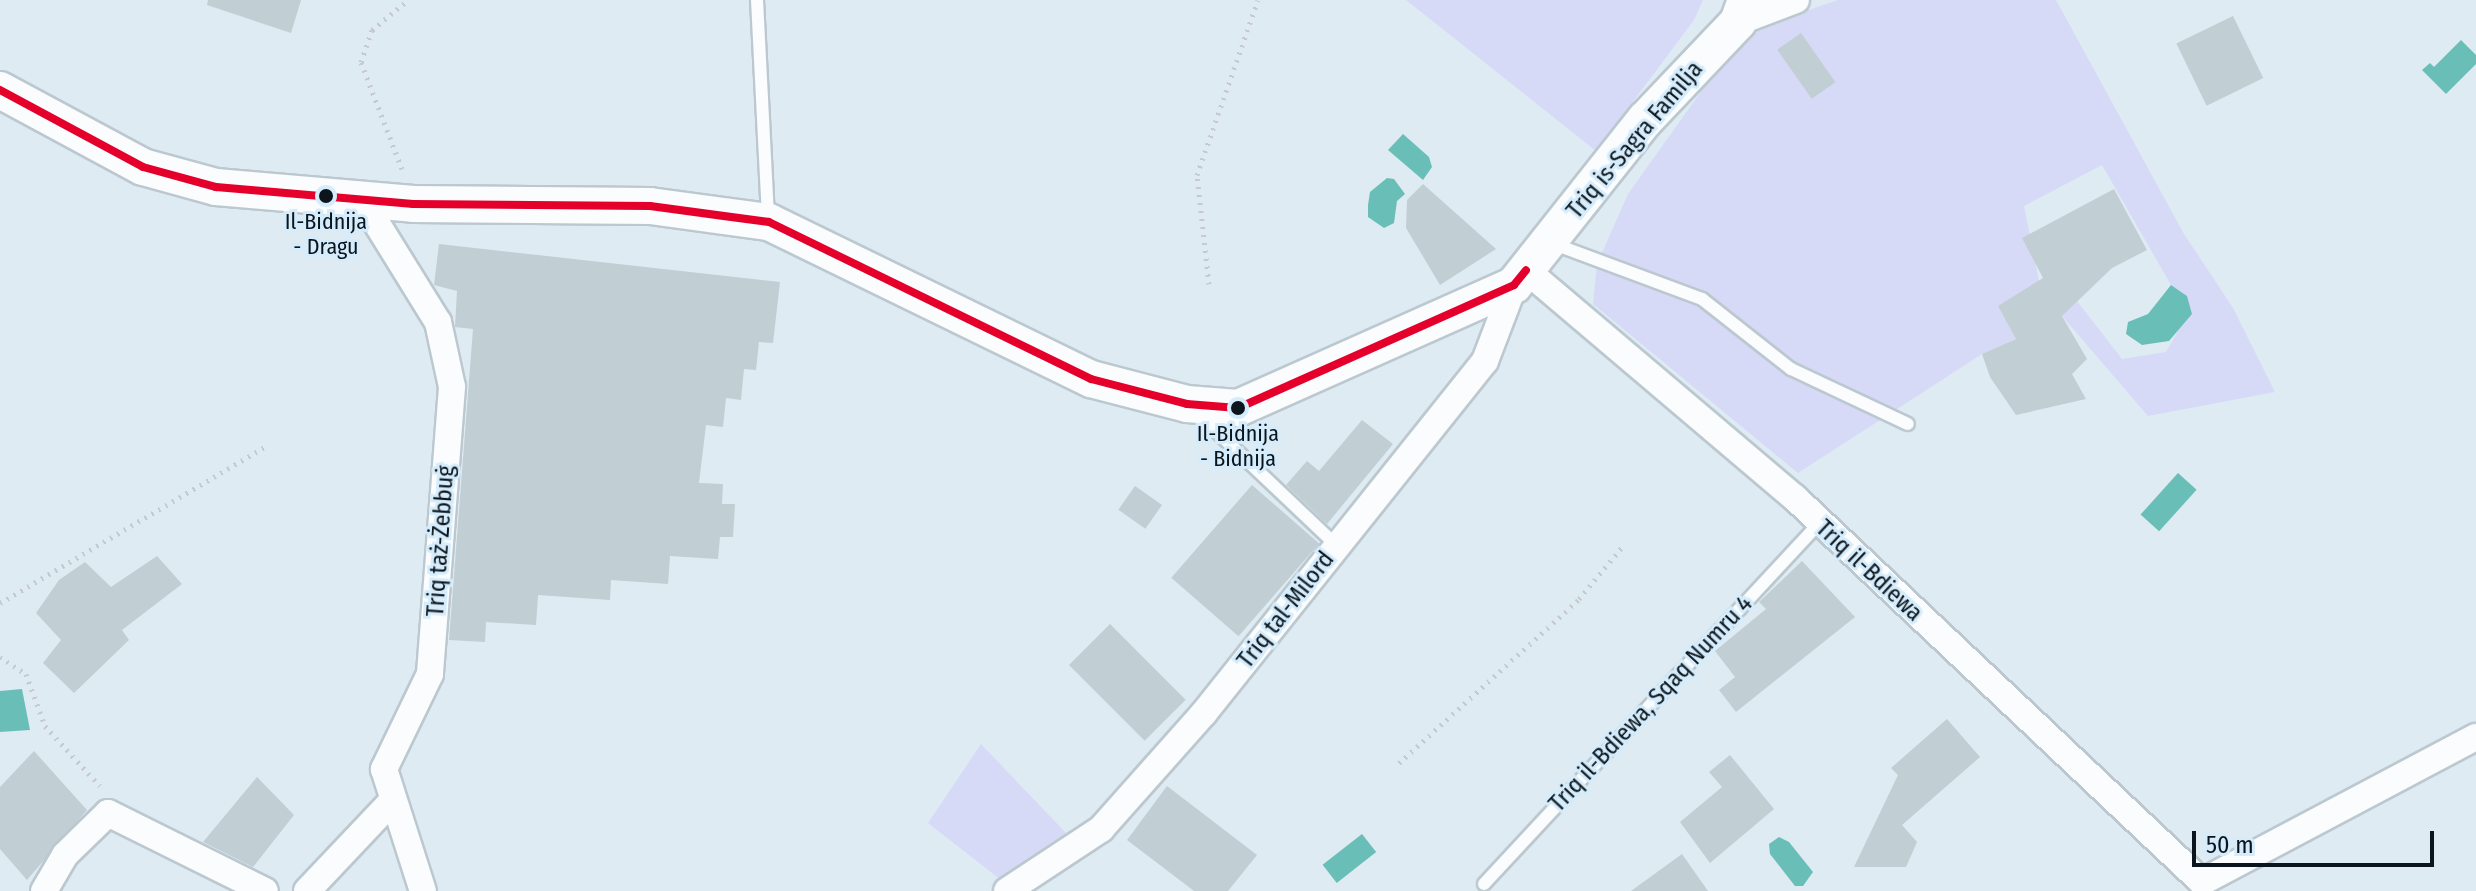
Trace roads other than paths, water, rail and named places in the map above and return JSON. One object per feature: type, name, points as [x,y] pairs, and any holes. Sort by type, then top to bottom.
[{"type":"street","name":"Triq is-Sagra Familja","points":[[1520,278],[1645,120],[1742,11],[1796,0]]},
{"type":"street","points":[[0,90],[143,167],[216,187],[413,204],[650,206],[769,222],[1091,379],[1187,404],[1238,408],[1520,278]]},
{"type":"street","name":"Triq taż-Żebbuġ","points":[[361,198],[438,322],[452,387],[430,674],[384,769],[423,891]]},
{"type":"street","name":"Triq il-Bdiewa","points":[[1520,278],[1795,498],[1819,524],[2202,882],[2476,737]]},
{"type":"street","name":"Triq tal-Milord","points":[[1007,891],[1101,829],[1204,713],[1485,361],[1520,278]]},
{"type":"street","points":[[307,891],[392,801]]},
{"type":"street","points":[[44,891],[65,855],[108,813],[265,891]]},
{"type":"lane","points":[[757,0],[769,222]]},
{"type":"lane","points":[[1550,242],[1702,299],[1791,369],[1908,424]]},
{"type":"lane","points":[[1187,404],[1337,546]]},
{"type":"lane","name":"Triq il-Bdiewa, Sqaq Numru 4","points":[[1484,884],[1819,524]]},
{"type":"place","name":"Il-Bidnija - Dragu","points":[[326,196]]},
{"type":"place","name":"Il-Bidnija - Bidnija","points":[[1238,408]]}]
